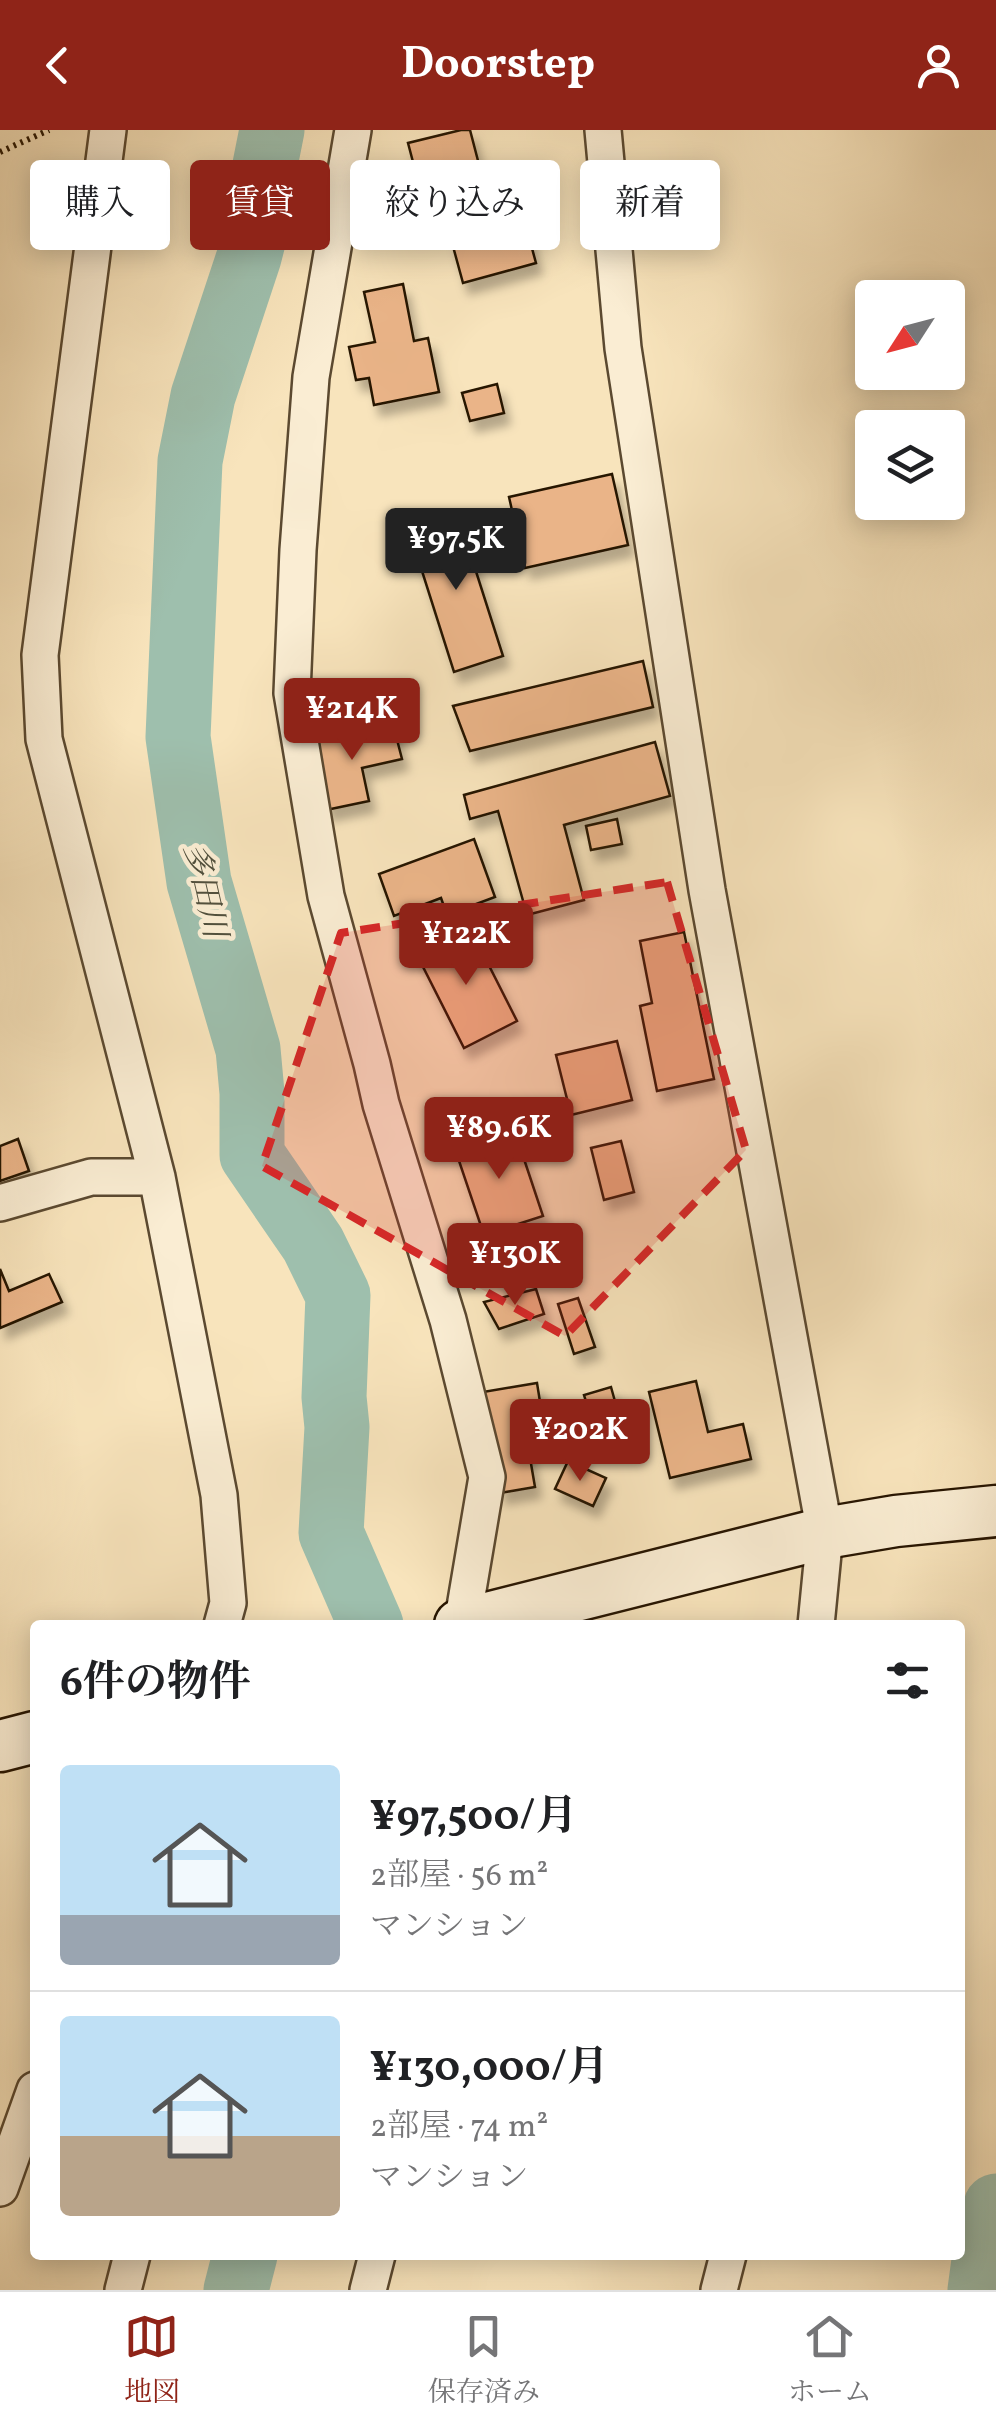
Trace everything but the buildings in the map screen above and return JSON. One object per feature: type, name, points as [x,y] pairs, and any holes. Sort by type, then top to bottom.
[{"type":"street","points":[[108,130],[40,655],[44,739],[158,1176],[219,1495],[228,1604],[223,1620]]},
{"type":"street","points":[[354,130],[310,376],[292,693],[326,896],[381,1104],[448,1320],[487,1477],[463,1620]]},
{"type":"street","points":[[604,130],[623,348],[707,890],[825,1534],[816,1620]]},
{"type":"street","points":[[0,1203],[91,1178],[158,1176]]},
{"type":"street","points":[[482,1620],[825,1534],[896,1521],[996,1511]]},
{"type":"street","points":[[0,1746],[30,1738]]},
{"type":"street","points":[[0,2188],[30,2104]]},
{"type":"street","points":[[123,2290],[131,2260]]},
{"type":"street","points":[[368,2290],[376,2260]]},
{"type":"street","points":[[719,2290],[727,2260]]},
{"type":"path","points":[[0,152],[49,130]]},
{"type":"highlighted area","points":[[667,882],[746,1150],[565,1336],[262,1166],[341,933]]},
{"type":"waterway","name":"多田川","points":[[272,130],[260,214],[203,396],[190,461],[178,737],[199,882],[248,1049],[252,1155],[313,1244],[338,1295],[331,1533],[369,1620]]},
{"type":"waterway","points":[[980,2290],[996,2206]]},
{"type":"waterway","name":"多田川","points":[[236,2290],[244,2260]]}]
